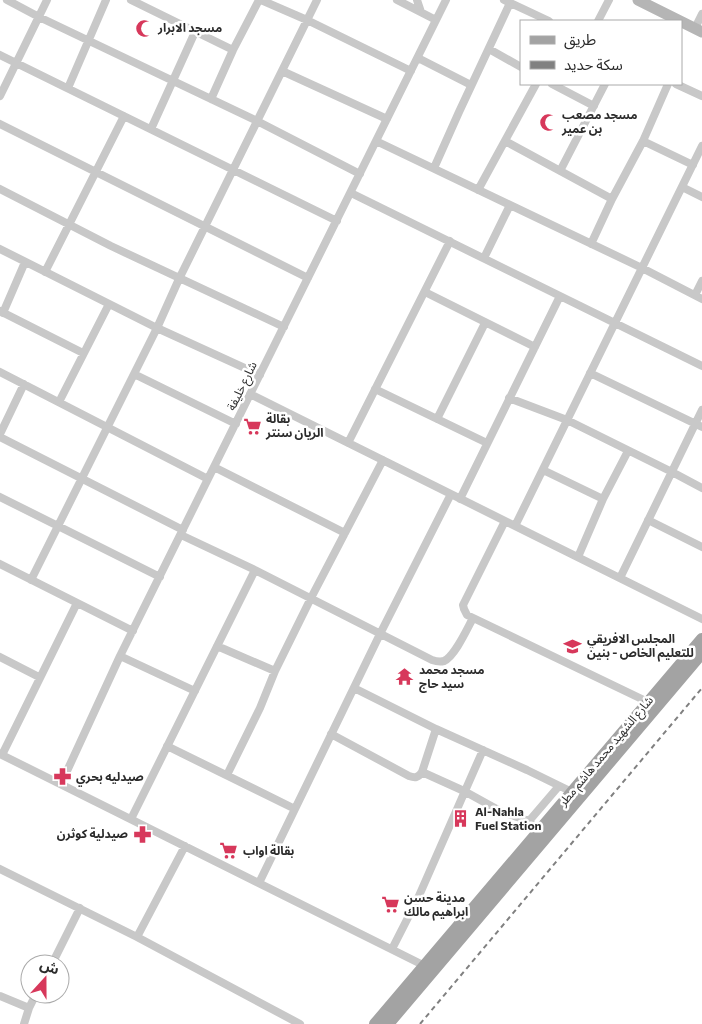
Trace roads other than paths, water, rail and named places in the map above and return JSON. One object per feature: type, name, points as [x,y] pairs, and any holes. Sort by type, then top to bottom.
[{"type":"main road","name":"شارع الشهيد محمد هاشم مطر","points":[[542,834],[572,792],[702,639]]},
{"type":"main road","name":"شارع الشهيد محمد هاشم مطر","points":[[375,1024],[429,968],[542,834],[702,654]]},
{"type":"main road","name":"شارع الشهيد محمد هاشم مطر","points":[[388,1024],[429,968]]},
{"type":"street","points":[[8,0],[257,121],[360,174]]},
{"type":"street","points":[[0,96],[47,0]]},
{"type":"street","points":[[68,88],[106,0]]},
{"type":"street","points":[[132,0],[233,50]]},
{"type":"street","points":[[151,9],[155,0]]},
{"type":"street","points":[[211,99],[233,50],[260,0],[307,20],[411,72]]},
{"type":"street","points":[[31,580],[157,328],[179,279],[317,0]]},
{"type":"street","points":[[397,0],[436,20]]},
{"type":"street","points":[[417,0],[420,12]]},
{"type":"street","name":"شارع خليفة","points":[[61,784],[120,656],[446,0]]},
{"type":"street","points":[[598,20],[608,0]]},
{"type":"street","points":[[638,0],[679,20]]},
{"type":"street","points":[[434,168],[489,49],[507,1],[548,20]]},
{"type":"street","points":[[682,22],[699,30],[702,14]]},
{"type":"street","points":[[152,129],[195,32]]},
{"type":"street","points":[[489,49],[520,66]]},
{"type":"street","points":[[0,55],[337,221]]},
{"type":"street","points":[[418,58],[471,85]]},
{"type":"street","points":[[282,71],[387,119]]},
{"type":"street","points":[[478,190],[535,85]]},
{"type":"street","points":[[554,85],[594,106]]},
{"type":"street","points":[[560,171],[604,85]]},
{"type":"street","points":[[591,244],[643,140],[668,85]]},
{"type":"street","points":[[678,85],[702,96]]},
{"type":"street","points":[[45,272],[124,116]]},
{"type":"street","points":[[0,124],[308,278]]},
{"type":"street","points":[[643,140],[693,165]]},
{"type":"street","points":[[376,141],[699,297],[702,282]]},
{"type":"street","points":[[505,141],[612,199]]},
{"type":"street","points":[[515,526],[702,146]]},
{"type":"street","points":[[682,187],[702,197]]},
{"type":"street","points":[[0,189],[179,279],[284,327]]},
{"type":"street","points":[[351,193],[702,366]]},
{"type":"street","points":[[484,258],[510,205]]},
{"type":"street","points":[[348,443],[450,242]]},
{"type":"street","points":[[0,249],[157,328],[260,375]]},
{"type":"street","points":[[24,262],[2,312],[83,353]]},
{"type":"street","points":[[425,292],[534,347]]},
{"type":"street","points":[[460,499],[560,296]]},
{"type":"street","points":[[59,402],[110,304]]},
{"type":"street","points":[[437,419],[486,323]]},
{"type":"street","points":[[0,372],[208,479]]},
{"type":"street","points":[[134,374],[236,424]]},
{"type":"street","points":[[590,374],[699,426]]},
{"type":"street","points":[[24,384],[0,436],[182,532],[426,658],[437,661],[444,660],[455,650],[473,618]]},
{"type":"street","points":[[376,389],[487,444]]},
{"type":"street","points":[[250,394],[702,619]]},
{"type":"street","points":[[509,398],[568,420],[702,488]]},
{"type":"street","points":[[620,578],[672,472],[699,426],[702,410]]},
{"type":"street","points":[[578,557],[603,499],[628,451]]},
{"type":"street","points":[[227,775],[311,598],[383,460]]},
{"type":"street","points":[[214,467],[344,533]]},
{"type":"street","points":[[543,470],[603,499]]},
{"type":"street","points":[[259,883],[380,634],[451,494]]},
{"type":"street","points":[[0,497],[160,577]]},
{"type":"street","points":[[648,520],[702,547]]},
{"type":"street","points":[[505,521],[464,605],[467,614],[648,702]]},
{"type":"street","points":[[0,564],[133,631]]},
{"type":"street","points":[[131,819],[255,570]]},
{"type":"street","points":[[77,602],[1,755],[429,968]]},
{"type":"street","points":[[217,646],[276,671]]},
{"type":"street","points":[[120,656],[195,691]]},
{"type":"street","points":[[0,657],[40,677]]},
{"type":"street","points":[[354,688],[436,729],[572,792]]},
{"type":"street","points":[[331,734],[412,777],[419,776],[422,772],[436,729]]},
{"type":"street","points":[[167,746],[295,809]]},
{"type":"street","points":[[392,949],[416,903],[483,750]]},
{"type":"street","points":[[422,772],[464,791],[502,812],[529,821],[542,834]]},
{"type":"street","points":[[529,821],[558,786]]},
{"type":"street","points":[[138,936],[185,846]]},
{"type":"street","points":[[0,870],[138,936],[300,1024]]},
{"type":"street","points":[[57,954],[80,908]]},
{"type":"street","points":[[0,996],[29,1008]]},
{"type":"street","points":[[24,1024],[31,1004]]},
{"type":"street","points":[[279,1024],[284,1015]]},
{"type":"railway","points":[[420,1024],[702,688]]},
{"type":"place","name":"مسجد الابرار","points":[[144,28]]},
{"type":"place","name":"مسجد مصعب بن عمير","points":[[548,122]]},
{"type":"place","name":"بقالة الريان سنتر","points":[[252,426]]},
{"type":"place","name":"المجلس الافريقي للتعليم الخاص - بنين","points":[[573,646]]},
{"type":"place","name":"مسجد محمد سيد حاج","points":[[405,677]]},
{"type":"place","name":"صيدليه بحري","points":[[62,777]]},
{"type":"place","name":"Al-Nahla Fuel Station","points":[[461,819]]},
{"type":"place","name":"صيدلية كوثرن","points":[[142,834]]},
{"type":"place","name":"بقالة اواب","points":[[229,851]]},
{"type":"place","name":"مدينة حسن ابراهيم مالك","points":[[390,905]]}]
